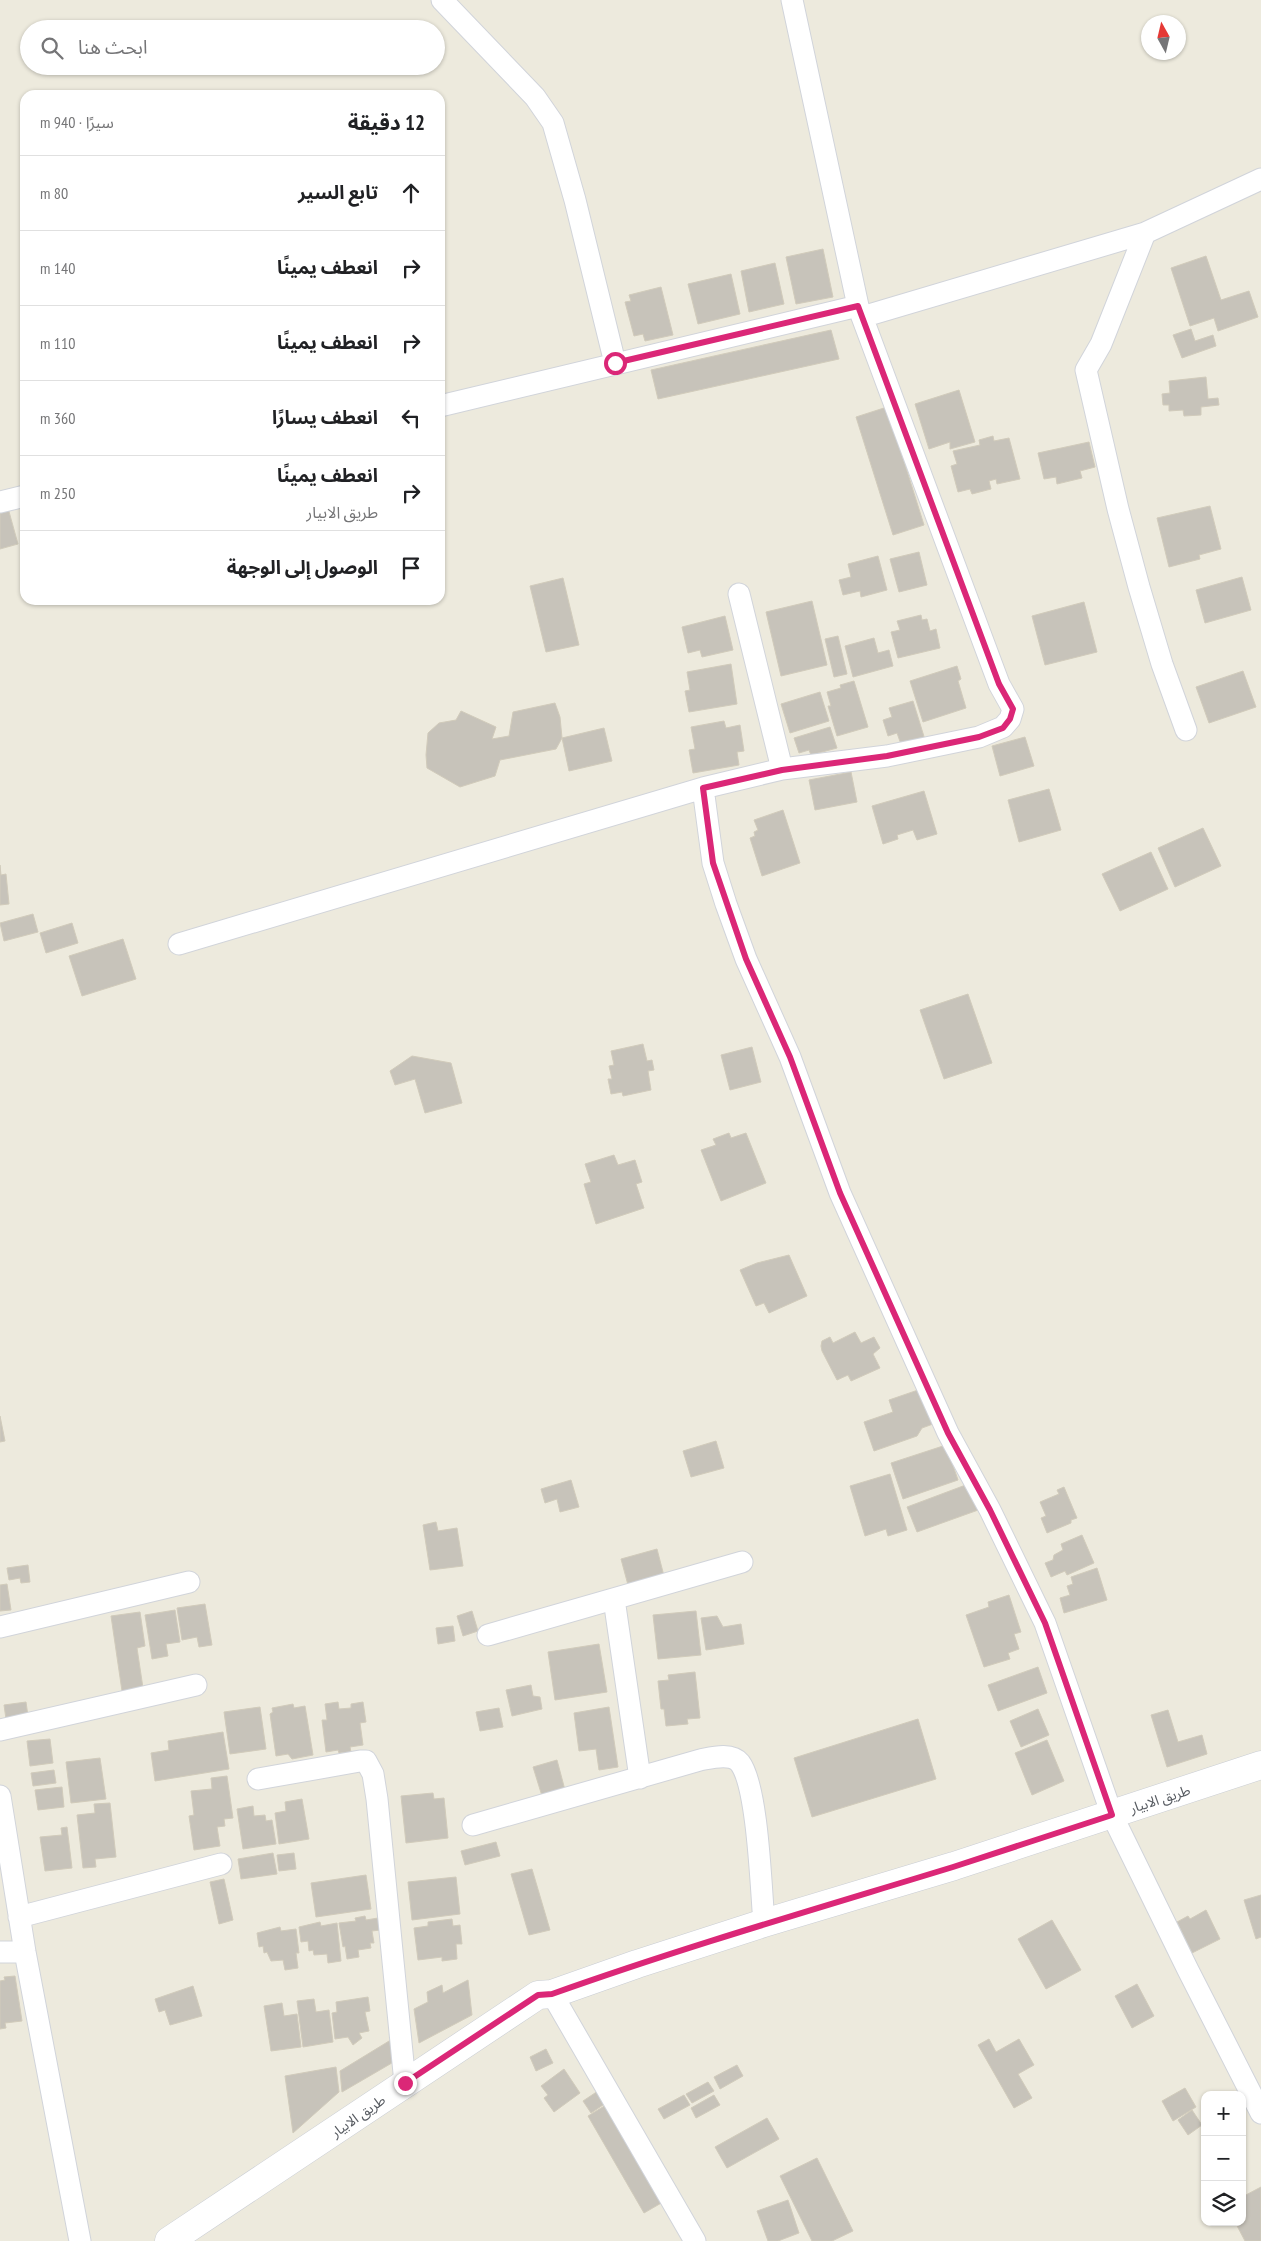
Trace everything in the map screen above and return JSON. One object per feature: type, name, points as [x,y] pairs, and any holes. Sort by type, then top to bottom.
[{"type":"main road","name":"طريق الابيار","points":[[169,2241],[538,1995],[552,1994],[764,1923],[954,1866],[1261,1766]]},
{"type":"street","points":[[442,0],[535,97],[553,123],[573,192],[615,363]]},
{"type":"street","points":[[179,944],[703,788],[782,770],[887,756],[990,734],[1003,728],[1010,719],[1013,709],[999,684],[860,312],[792,0]]},
{"type":"street","points":[[445,405],[615,363],[860,312],[1145,233],[1261,179]]},
{"type":"street","points":[[1145,233],[1101,344],[1086,370],[1118,508],[1139,587],[1162,664],[1186,730]]},
{"type":"street","points":[[0,502],[20,497]]},
{"type":"street","points":[[739,594],[782,770]]},
{"type":"street","points":[[703,788],[713,863],[746,959],[790,1057],[840,1193],[948,1433],[990,1510],[1045,1623],[1112,1815],[1188,1970],[1261,2112]]},
{"type":"street","points":[[488,1635],[742,1562]]},
{"type":"street","points":[[0,1626],[189,1582]]},
{"type":"street","points":[[614,1599],[640,1778]]},
{"type":"street","points":[[0,1730],[196,1686]]},
{"type":"street","points":[[473,1825],[718,1756],[732,1758],[739,1762],[748,1781],[756,1828],[764,1923]]},
{"type":"street","points":[[258,1779],[360,1761],[366,1761],[371,1768],[377,1799],[405,2083]]},
{"type":"street","points":[[0,1796],[25,1952],[80,2241]]},
{"type":"street","points":[[19,1917],[221,1864]]},
{"type":"street","points":[[0,1952],[25,1952]]},
{"type":"street","points":[[552,1994],[695,2241]]},
{"type":"building","points":[[823,249],[833,297],[796,304],[786,257]]},
{"type":"building","points":[[1206,256],[1221,300],[1249,291],[1258,317],[1218,331],[1214,318],[1190,326],[1171,268]]},
{"type":"building","points":[[775,263],[784,304],[749,312],[741,271]]},
{"type":"building","points":[[731,274],[740,314],[698,324],[688,284]]},
{"type":"building","points":[[661,287],[673,335],[645,341],[643,334],[634,336],[625,302],[631,301],[629,295]]},
{"type":"building","points":[[1191,329],[1195,341],[1213,335],[1216,346],[1182,358],[1173,335]]},
{"type":"building","points":[[831,330],[839,359],[658,399],[651,370]]},
{"type":"building","points":[[1206,377],[1208,399],[1218,398],[1219,405],[1201,407],[1201,415],[1184,416],[1183,410],[1169,411],[1169,405],[1163,405],[1162,394],[1170,393],[1169,381]]},
{"type":"building","points":[[959,390],[975,442],[950,449],[950,442],[929,449],[915,404]]},
{"type":"building","points":[[887,407],[924,525],[893,535],[856,417]]},
{"type":"building","points":[[993,436],[994,441],[1009,438],[1020,479],[997,484],[996,479],[989,481],[991,489],[972,494],[970,489],[958,492],[951,466],[957,464],[953,451],[980,445],[979,440]]},
{"type":"building","points":[[1089,442],[1095,467],[1080,471],[1082,478],[1057,484],[1056,477],[1044,479],[1038,453]]},
{"type":"building","points":[[1210,506],[1221,549],[1199,555],[1200,559],[1169,567],[1157,518]]},
{"type":"building","points":[[8,508],[18,544],[0,549],[0,510]]},
{"type":"building","points":[[919,552],[927,585],[899,592],[890,559]]},
{"type":"building","points":[[878,556],[887,590],[861,597],[860,591],[843,595],[839,580],[851,577],[848,564]]},
{"type":"building","points":[[1242,577],[1251,610],[1205,623],[1196,590]]},
{"type":"building","points":[[563,578],[579,645],[546,652],[530,586]]},
{"type":"building","points":[[812,601],[827,665],[781,676],[766,612]]},
{"type":"building","points":[[1084,602],[1097,652],[1045,665],[1032,616]]},
{"type":"building","points":[[921,615],[922,620],[927,619],[930,631],[936,629],[940,648],[898,658],[891,632],[900,630],[897,621]]},
{"type":"building","points":[[725,616],[733,650],[702,657],[700,650],[688,653],[682,627]]},
{"type":"building","points":[[838,636],[847,674],[834,677],[825,639]]},
{"type":"building","points":[[874,638],[878,653],[889,650],[893,666],[853,677],[845,646]]},
{"type":"building","points":[[731,664],[737,704],[689,712],[685,691],[690,690],[687,672]]},
{"type":"building","points":[[957,666],[961,679],[958,681],[966,708],[923,722],[910,681]]},
{"type":"building","points":[[1243,671],[1256,707],[1209,723],[1196,687]]},
{"type":"building","points":[[854,681],[868,727],[837,736],[828,706],[831,706],[827,692],[841,688],[840,685]]},
{"type":"building","points":[[820,692],[829,721],[790,733],[781,704]]},
{"type":"building","points":[[913,701],[926,743],[903,750],[897,733],[888,736],[883,720],[892,717],[889,708]]},
{"type":"building","points":[[555,703],[560,717],[562,738],[556,749],[500,760],[495,776],[460,787],[427,768],[428,733],[439,723],[456,720],[461,711],[496,727],[492,739],[509,736],[513,712]]},
{"type":"building","points":[[724,721],[726,728],[740,725],[744,751],[737,752],[739,765],[693,773],[689,750],[695,749],[691,727]]},
{"type":"building","points":[[830,727],[837,748],[811,755],[809,750],[799,753],[794,738]]},
{"type":"building","points":[[604,728],[612,761],[569,771],[562,738]]},
{"type":"building","points":[[1025,737],[1034,766],[1000,776],[992,746]]},
{"type":"building","points":[[851,772],[857,802],[815,810],[809,780]]},
{"type":"building","points":[[1049,789],[1061,830],[1019,842],[1008,800]]},
{"type":"building","points":[[924,791],[937,834],[917,840],[913,830],[897,835],[898,839],[883,844],[872,806]]},
{"type":"building","points":[[783,810],[800,863],[762,876],[750,838],[755,836],[754,832],[758,830],[754,820]]},
{"type":"building","points":[[1203,828],[1221,866],[1175,887],[1158,848]]},
{"type":"building","points":[[1151,852],[1168,889],[1120,911],[1102,874]]},
{"type":"building","points":[[0,865],[1,875],[6,874],[9,904],[0,905]]},
{"type":"building","points":[[33,914],[38,932],[4,941],[0,923]]},
{"type":"building","points":[[72,923],[78,943],[46,953],[40,933]]},
{"type":"building","points":[[123,939],[136,979],[82,996],[69,956]]},
{"type":"building","points":[[968,994],[992,1063],[944,1079],[920,1010]]},
{"type":"building","points":[[643,1044],[647,1061],[652,1060],[654,1070],[648,1071],[651,1090],[623,1096],[622,1092],[611,1094],[608,1079],[612,1079],[609,1066],[614,1065],[611,1051]]},
{"type":"building","points":[[752,1047],[761,1082],[730,1090],[721,1055]]},
{"type":"building","points":[[412,1056],[451,1063],[462,1103],[425,1113],[415,1079],[395,1085],[390,1071]]},
{"type":"building","points":[[729,1133],[731,1138],[746,1133],[766,1183],[721,1201],[701,1150],[716,1145],[713,1139]]},
{"type":"building","points":[[614,1155],[618,1165],[635,1160],[642,1182],[636,1184],[644,1208],[596,1224],[584,1184],[591,1182],[585,1164]]},
{"type":"building","points":[[789,1255],[807,1296],[769,1313],[764,1303],[756,1306],[740,1270],[757,1263]]},
{"type":"building","points":[[855,1332],[861,1343],[874,1337],[880,1348],[873,1354],[880,1368],[851,1381],[848,1375],[837,1380],[822,1351],[822,1341],[830,1337],[833,1343]]},
{"type":"building","points":[[921,1389],[933,1424],[922,1428],[917,1436],[874,1451],[864,1422],[893,1412],[889,1400]]},
{"type":"building","points":[[0,1416],[5,1441],[0,1442]]},
{"type":"building","points":[[716,1441],[724,1468],[691,1477],[683,1451]]},
{"type":"building","points":[[946,1445],[958,1480],[903,1499],[891,1463]]},
{"type":"building","points":[[890,1474],[907,1530],[888,1536],[886,1529],[865,1536],[850,1486]]},
{"type":"building","points":[[571,1480],[579,1507],[560,1512],[557,1499],[545,1503],[541,1489]]},
{"type":"building","points":[[971,1483],[981,1509],[917,1532],[907,1507]]},
{"type":"building","points":[[1064,1487],[1077,1518],[1071,1520],[1071,1523],[1047,1533],[1041,1518],[1046,1516],[1040,1502],[1059,1494],[1057,1490]]},
{"type":"building","points":[[436,1522],[438,1531],[457,1528],[463,1566],[430,1570],[423,1525]]},
{"type":"building","points":[[1082,1535],[1094,1563],[1067,1575],[1065,1571],[1051,1577],[1045,1563],[1053,1560],[1054,1555],[1063,1550],[1061,1544]]},
{"type":"building","points":[[657,1549],[664,1576],[628,1585],[621,1559]]},
{"type":"building","points":[[28,1565],[30,1582],[21,1583],[20,1578],[9,1580],[7,1568]]},
{"type":"building","points":[[1097,1568],[1107,1600],[1064,1613],[1060,1598],[1070,1595],[1067,1586],[1073,1584],[1071,1577]]},
{"type":"building","points":[[7,1584],[11,1610],[0,1611],[0,1585]]},
{"type":"building","points":[[1009,1595],[1021,1632],[1014,1634],[1019,1649],[1008,1653],[1010,1659],[984,1667],[966,1615],[989,1607],[988,1602]]},
{"type":"building","points":[[205,1604],[212,1645],[199,1647],[197,1637],[182,1640],[177,1608]]},
{"type":"building","points":[[175,1610],[180,1642],[166,1644],[168,1656],[152,1659],[145,1615]]},
{"type":"building","points":[[472,1611],[478,1631],[463,1636],[457,1616]]},
{"type":"building","points":[[696,1611],[701,1655],[658,1659],[653,1615]]},
{"type":"building","points":[[140,1612],[145,1646],[137,1648],[143,1688],[122,1691],[111,1616]]},
{"type":"building","points":[[717,1616],[723,1627],[741,1624],[744,1644],[706,1650],[701,1618]]},
{"type":"building","points":[[453,1626],[455,1641],[438,1644],[436,1628]]},
{"type":"building","points":[[599,1644],[607,1692],[555,1700],[548,1652]]},
{"type":"building","points":[[1038,1667],[1047,1693],[998,1711],[988,1685]]},
{"type":"building","points":[[695,1672],[700,1718],[687,1719],[688,1724],[666,1726],[664,1709],[661,1709],[658,1681],[669,1680],[668,1675]]},
{"type":"building","points":[[531,1685],[533,1696],[540,1697],[542,1709],[512,1716],[506,1690]]},
{"type":"building","points":[[26,1702],[28,1716],[6,1719],[4,1705]]},
{"type":"building","points":[[338,1702],[339,1709],[351,1708],[351,1704],[363,1702],[366,1722],[360,1723],[363,1745],[350,1747],[351,1752],[339,1753],[338,1750],[326,1752],[322,1720],[327,1720],[325,1704]]},
{"type":"building","points":[[293,1704],[294,1708],[305,1706],[313,1755],[292,1759],[288,1754],[276,1756],[270,1714],[273,1712],[272,1708]]},
{"type":"building","points":[[260,1707],[266,1749],[230,1754],[224,1712]]},
{"type":"building","points":[[609,1707],[618,1767],[599,1770],[596,1749],[579,1751],[574,1713]]},
{"type":"building","points":[[499,1708],[503,1727],[480,1731],[476,1712]]},
{"type":"building","points":[[1038,1709],[1049,1735],[1021,1747],[1010,1721]]},
{"type":"building","points":[[1168,1710],[1178,1742],[1202,1735],[1207,1754],[1167,1767],[1151,1715]]},
{"type":"building","points":[[918,1719],[936,1779],[812,1817],[794,1758]]},
{"type":"building","points":[[223,1732],[229,1769],[155,1781],[151,1753],[169,1750],[168,1741]]},
{"type":"building","points":[[50,1739],[53,1763],[30,1766],[27,1741]]},
{"type":"building","points":[[1047,1740],[1064,1781],[1032,1795],[1015,1753]]},
{"type":"building","points":[[100,1758],[106,1799],[71,1803],[66,1762]]},
{"type":"building","points":[[557,1760],[565,1790],[542,1796],[533,1767]]},
{"type":"building","points":[[54,1770],[56,1783],[33,1786],[31,1773]]},
{"type":"building","points":[[227,1776],[233,1818],[224,1819],[225,1826],[217,1827],[220,1846],[194,1850],[189,1816],[194,1815],[191,1791],[212,1789],[211,1778]]},
{"type":"building","points":[[62,1787],[64,1807],[38,1810],[35,1790]]},
{"type":"building","points":[[433,1793],[434,1799],[444,1798],[448,1838],[406,1843],[401,1796]]},
{"type":"building","points":[[302,1799],[309,1839],[279,1844],[275,1813],[286,1811],[285,1802]]},
{"type":"building","points":[[110,1803],[116,1857],[95,1859],[96,1867],[83,1868],[77,1815],[95,1813],[94,1804]]},
{"type":"building","points":[[253,1806],[254,1816],[265,1815],[266,1821],[272,1820],[276,1844],[243,1849],[237,1809]]},
{"type":"building","points":[[67,1827],[72,1868],[45,1871],[40,1837],[62,1835],[61,1828]]},
{"type":"building","points":[[496,1842],[500,1856],[465,1865],[461,1851]]},
{"type":"building","points":[[273,1853],[277,1874],[241,1879],[238,1859]]},
{"type":"building","points":[[294,1853],[296,1869],[279,1871],[277,1855]]},
{"type":"building","points":[[532,1869],[550,1930],[529,1935],[511,1874]]},
{"type":"building","points":[[366,1875],[371,1909],[316,1917],[311,1883]]},
{"type":"building","points":[[456,1877],[460,1914],[412,1920],[408,1882]]},
{"type":"building","points":[[224,1879],[233,1920],[219,1924],[210,1882]]},
{"type":"building","points":[[1261,1895],[1261,1937],[1256,1939],[1244,1900]]},
{"type":"building","points":[[1206,1910],[1220,1939],[1192,1953],[1177,1922],[1188,1916],[1190,1919]]},
{"type":"building","points":[[365,1916],[366,1920],[378,1918],[380,1930],[372,1931],[374,1943],[370,1943],[371,1948],[358,1950],[359,1957],[347,1959],[339,1923],[356,1921],[355,1918]]},
{"type":"building","points":[[452,1919],[453,1926],[460,1925],[462,1944],[456,1944],[457,1959],[442,1961],[442,1957],[418,1960],[414,1928],[428,1926],[428,1922]]},
{"type":"building","points":[[1052,1920],[1081,1970],[1046,1989],[1018,1939]]},
{"type":"building","points":[[320,1922],[321,1926],[337,1923],[341,1961],[328,1963],[327,1954],[314,1955],[313,1950],[309,1951],[308,1941],[301,1942],[299,1927]]},
{"type":"building","points":[[280,1927],[281,1931],[296,1929],[299,1953],[296,1953],[298,1968],[285,1970],[283,1960],[271,1961],[267,1952],[264,1953],[263,1946],[259,1947],[257,1933]]},
{"type":"building","points":[[15,1976],[22,2021],[5,2023],[6,2028],[0,2029],[0,1981],[5,1980],[4,1977]]},
{"type":"building","points":[[468,1980],[472,2015],[419,2043],[414,2009],[428,2002],[427,1992],[442,1985],[443,1993]]},
{"type":"building","points":[[1137,1984],[1154,2016],[1132,2028],[1115,1996]]},
{"type":"building","points":[[193,1986],[202,2016],[170,2025],[165,2010],[159,2012],[155,1999]]},
{"type":"building","points":[[368,1997],[370,2011],[365,2012],[369,2031],[359,2033],[362,2038],[353,2045],[348,2037],[335,2039],[332,2013],[337,2012],[336,2002]]},
{"type":"building","points":[[314,1999],[316,2012],[329,2010],[333,2042],[303,2047],[297,2001]]},
{"type":"building","points":[[282,2003],[284,2016],[297,2014],[301,2047],[271,2051],[264,2006]]},
{"type":"building","points":[[394,2038],[397,2060],[342,2092],[340,2071]]},
{"type":"building","points":[[989,2039],[996,2052],[1019,2039],[1034,2065],[1018,2074],[1032,2098],[1014,2108],[978,2045]]},
{"type":"building","points":[[546,2049],[553,2063],[536,2071],[530,2057]]},
{"type":"building","points":[[737,2065],[743,2076],[720,2089],[714,2077]]},
{"type":"building","points":[[336,2067],[339,2092],[293,2133],[285,2076]]},
{"type":"building","points":[[564,2069],[580,2093],[554,2112],[544,2098],[548,2095],[541,2086]]},
{"type":"building","points":[[708,2082],[714,2091],[692,2103],[686,2094]]},
{"type":"building","points":[[1185,2088],[1196,2107],[1173,2121],[1162,2101]]},
{"type":"building","points":[[598,2091],[606,2103],[591,2113],[583,2101]]},
{"type":"building","points":[[684,2095],[690,2105],[664,2119],[658,2109]]},
{"type":"building","points":[[714,2095],[720,2105],[696,2118],[691,2108]]},
{"type":"building","points":[[606,2105],[663,2202],[644,2213],[588,2116]]},
{"type":"building","points":[[1192,2110],[1201,2126],[1188,2135],[1178,2120]]},
{"type":"building","points":[[767,2118],[779,2139],[727,2168],[715,2147]]},
{"type":"building","points":[[817,2158],[853,2231],[832,2241],[812,2241],[780,2176]]},
{"type":"building","points":[[1261,2187],[1261,2241],[1245,2241],[1237,2226],[1246,2226],[1246,2195]]},
{"type":"building","points":[[788,2200],[799,2233],[778,2241],[768,2241],[757,2211]]},
{"type":"route","points":[[405,2083],[503,2016],[538,1995],[552,1994],[764,1923],[954,1866],[1112,1815],[1045,1623],[990,1510],[948,1433],[840,1193],[790,1057],[746,959],[726,904],[713,863],[706,823],[703,788],[782,770],[887,756],[979,737],[1003,728],[1010,719],[1013,709],[999,684],[858,306],[615,363]]}]
